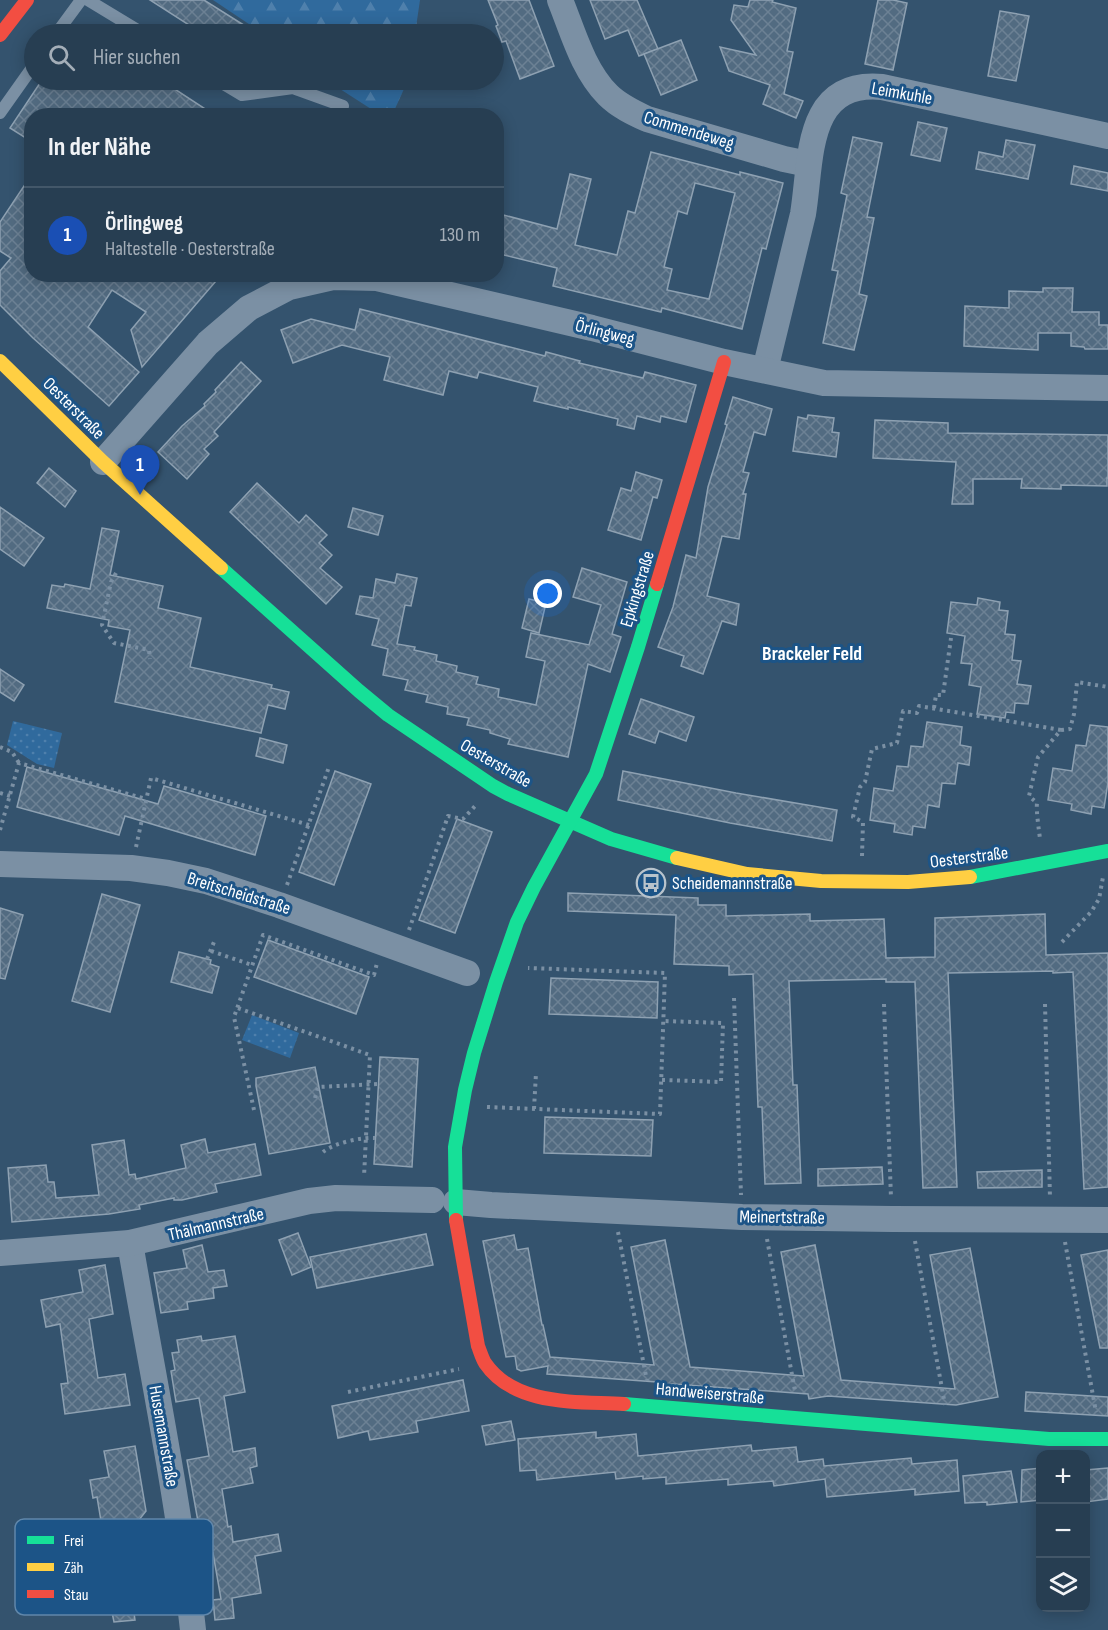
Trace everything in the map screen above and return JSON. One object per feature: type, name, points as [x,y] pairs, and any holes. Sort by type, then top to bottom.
[{"type":"main road","points":[[0,35],[27,0]]},
{"type":"main road","name":"Oesterstraße","points":[[0,361],[103,462],[388,715],[493,786],[570,822],[611,839],[687,861],[747,874],[821,881],[908,882],[977,876],[1108,851]]},
{"type":"main road","name":"Epkingstraße","points":[[570,822],[596,774],[724,362]]},
{"type":"main road","points":[[444,1201],[465,1090],[485,1013],[517,922],[570,822]]},
{"type":"main road","name":"Handweiserstraße","points":[[444,1201],[456,1225],[478,1346],[485,1364],[506,1385],[535,1397],[949,1429],[1049,1439],[1105,1439]]},
{"type":"street","name":"Commendeweg","points":[[560,0],[594,78],[609,96],[627,110],[647,119],[808,164]]},
{"type":"street","name":"Leimkuhle","points":[[765,370],[803,214],[808,164],[815,132],[827,106],[837,96],[849,89],[866,86],[894,90],[1108,136]]},
{"type":"street","name":"Örlingweg","points":[[103,462],[208,343],[249,308],[289,287],[311,282]]},
{"type":"street","name":"Örlingweg","points":[[393,282],[724,362],[824,383],[1108,388]]},
{"type":"street","name":"Breitscheidstraße","points":[[0,864],[131,868],[206,881],[279,904],[467,973]]},
{"type":"street","name":"Thälmannstraße","points":[[0,1253],[130,1243],[309,1201],[336,1198],[444,1201]]},
{"type":"street","name":"Meinertstraße","points":[[444,1201],[742,1217],[1108,1220]]},
{"type":"street","name":"Husemannstraße","points":[[130,1243],[178,1519]]},
{"type":"street","name":"Husemannstraße","points":[[192,1615],[194,1630]]},
{"type":"lane","points":[[63,24],[81,0]]},
{"type":"lane","points":[[88,0],[128,24]]},
{"type":"lane","points":[[0,113],[24,79]]},
{"type":"lane","points":[[234,90],[242,95],[278,90]]},
{"type":"lane","points":[[299,90],[343,106]]},
{"type":"path","points":[[116,573],[111,582],[102,625],[114,643],[149,650],[150,659]]},
{"type":"path","points":[[934,708],[936,695],[943,695],[951,638]]},
{"type":"path","points":[[862,857],[863,822],[853,817],[860,787],[865,782],[872,749],[897,742],[903,711],[917,713],[919,706],[1070,729],[1077,682],[1108,687]]},
{"type":"path","points":[[1040,840],[1037,803],[1029,796],[1038,757],[1061,729]]},
{"type":"path","points":[[0,747],[12,752],[19,763],[146,799]]},
{"type":"path","points":[[0,831],[19,763]]},
{"type":"path","points":[[279,904],[329,767]]},
{"type":"path","points":[[131,868],[151,778],[309,825]]},
{"type":"path","points":[[0,793],[10,796]]},
{"type":"path","points":[[254,1110],[234,1017],[263,935],[374,975],[421,895],[448,816],[463,819],[477,804]]},
{"type":"path","points":[[438,845],[446,848]]},
{"type":"path","points":[[1062,942],[1091,912],[1099,899],[1103,876]]},
{"type":"path","points":[[421,895],[428,897]]},
{"type":"path","points":[[207,959],[214,942]]},
{"type":"path","points":[[211,951],[252,965]]},
{"type":"path","points":[[484,1107],[660,1114],[665,973],[526,968]]},
{"type":"path","points":[[734,998],[741,1203]]},
{"type":"path","points":[[884,1004],[892,1206]]},
{"type":"path","points":[[1045,1004],[1050,1207]]},
{"type":"path","points":[[238,1008],[370,1054],[362,1199]]},
{"type":"path","points":[[662,1080],[721,1082],[723,1023],[664,1021]]},
{"type":"path","points":[[534,1109],[536,1073]]},
{"type":"path","points":[[315,1098],[318,1087],[378,1084]]},
{"type":"path","points":[[323,1152],[329,1147],[375,1138]]},
{"type":"path","points":[[617,1224],[651,1406]]},
{"type":"path","points":[[765,1228],[800,1418]]},
{"type":"path","points":[[913,1232],[949,1429]]},
{"type":"path","points":[[1064,1233],[1105,1439]]},
{"type":"path","points":[[348,1392],[465,1368]]},
{"type":"green space","points":[[213,0],[420,0],[416,24],[249,24]]},
{"type":"green space","points":[[342,90],[403,90],[395,108],[370,108]]},
{"type":"green space","points":[[13,721],[62,733],[54,768],[37,764],[7,745]]},
{"type":"green space","points":[[252,1015],[299,1033],[290,1058],[242,1040]]},
{"type":"building","points":[[150,0],[204,0],[242,24],[187,24]]},
{"type":"building","points":[[488,0],[529,0],[554,66],[520,79],[506,41],[504,42],[504,24],[498,24]]},
{"type":"building","points":[[590,0],[637,0],[658,49],[639,56],[628,30],[605,39]]},
{"type":"building","points":[[750,0],[773,0],[772,2],[796,8],[787,51],[793,52],[784,94],[803,101],[796,118],[763,104],[770,85],[729,71],[720,47],[756,55],[731,20],[734,5],[748,7]]},
{"type":"building","points":[[878,0],[907,3],[893,70],[865,64]]},
{"type":"building","points":[[1000,11],[1029,16],[1016,81],[988,76]]},
{"type":"building","points":[[681,40],[697,80],[661,95],[644,54]]},
{"type":"building","points":[[35,90],[176,90],[204,108],[24,108],[24,137],[10,128]]},
{"type":"building","points":[[918,122],[947,128],[940,161],[911,155]]},
{"type":"building","points":[[853,137],[882,143],[867,217],[874,218],[859,294],[867,296],[854,350],[823,343],[838,271],[832,270],[847,195],[841,193]]},
{"type":"building","points":[[1006,140],[1035,145],[1028,179],[976,169],[979,152],[1003,157]]},
{"type":"building","points":[[651,152],[740,175],[740,172],[783,183],[766,249],[762,248],[742,329],[662,308],[661,312],[553,286],[557,268],[504,255],[504,215],[557,229],[570,174],[591,179],[575,245],[617,255],[628,211],[635,213]],"holes":[[[695,183],[735,193],[709,299],[667,290],[672,269],[664,267],[678,211],[687,214]]]},
{"type":"building","points":[[1074,166],[1108,173],[1108,191],[1071,184]]},
{"type":"building","points":[[24,186],[24,282],[215,282],[142,367],[131,330],[146,312],[112,290],[88,327],[139,372],[109,406],[0,305],[0,271],[11,258],[0,251],[0,222]]},
{"type":"building","points":[[1043,288],[1073,288],[1072,312],[1099,312],[1099,325],[1108,325],[1108,349],[1085,349],[1071,346],[1071,333],[1038,333],[1038,350],[964,346],[965,306],[1009,308],[1009,291],[1043,292]]},
{"type":"building","points":[[360,309],[545,356],[546,352],[580,361],[579,363],[643,378],[645,372],[696,385],[686,422],[661,416],[660,422],[637,416],[634,429],[617,425],[618,419],[534,401],[538,387],[479,372],[477,378],[449,371],[443,395],[384,380],[390,357],[342,345],[293,363],[281,330],[311,319],[355,330]]},
{"type":"building","points":[[241,362],[261,381],[214,432],[218,436],[204,449],[209,454],[187,479],[158,452],[205,406],[204,404],[216,392],[215,390]]},
{"type":"building","points":[[733,397],[772,409],[765,435],[754,432],[743,472],[749,473],[743,494],[746,494],[739,539],[722,536],[707,596],[739,604],[736,625],[722,621],[703,674],[681,666],[684,656],[658,647],[673,607],[686,555],[696,558],[708,487]]},
{"type":"building","points":[[808,415],[834,418],[832,432],[839,433],[836,457],[793,451],[798,417],[807,419]]},
{"type":"building","points":[[875,420],[948,423],[948,433],[1108,435],[1107,486],[1061,485],[1061,489],[1021,488],[1022,479],[973,479],[973,504],[952,504],[956,462],[873,458]]},
{"type":"building","points":[[49,468],[76,491],[65,507],[37,483]]},
{"type":"building","points":[[636,472],[662,480],[657,498],[653,497],[641,540],[608,530],[621,488],[631,491]]},
{"type":"building","points":[[257,483],[299,523],[306,515],[327,535],[319,543],[332,555],[320,568],[342,587],[326,604],[230,512]]},
{"type":"building","points":[[0,507],[44,538],[24,566],[0,549]]},
{"type":"building","points":[[353,508],[383,516],[378,535],[348,527]]},
{"type":"building","points":[[102,528],[119,531],[110,575],[163,586],[158,608],[201,618],[190,667],[272,685],[271,688],[289,692],[285,709],[268,705],[261,733],[115,702],[130,630],[108,626],[109,620],[47,608],[52,585],[64,587],[65,584],[90,589]]},
{"type":"building","points":[[582,568],[627,582],[612,634],[621,637],[610,672],[588,664],[568,757],[508,744],[510,739],[490,733],[490,730],[467,725],[469,718],[447,714],[448,707],[426,702],[428,695],[405,690],[408,680],[383,675],[388,649],[372,645],[379,619],[356,614],[360,596],[373,598],[376,579],[395,583],[397,574],[417,578],[411,606],[405,605],[397,644],[415,647],[414,650],[437,655],[436,661],[457,666],[456,672],[478,677],[476,684],[499,689],[498,697],[536,705],[545,661],[526,657],[531,633],[589,645],[601,605],[573,597]]},
{"type":"building","points":[[978,598],[1000,602],[999,610],[1008,611],[1005,634],[1015,635],[1012,660],[1021,661],[1017,684],[1031,686],[1028,704],[1015,703],[1014,713],[1006,712],[1005,718],[977,714],[981,687],[969,685],[972,664],[961,663],[965,636],[947,633],[951,602],[977,605]]},
{"type":"building","points":[[529,599],[546,603],[539,633],[522,628]]},
{"type":"building","points":[[0,669],[24,685],[14,701],[0,692]]},
{"type":"building","points":[[641,699],[694,717],[686,741],[659,731],[655,743],[629,734]]},
{"type":"building","points":[[927,722],[962,727],[960,745],[971,747],[969,765],[958,763],[955,784],[942,783],[939,807],[928,805],[925,828],[913,826],[912,835],[894,832],[895,824],[870,820],[874,788],[893,791],[897,766],[908,767],[911,746],[923,747]]},
{"type":"building","points":[[1090,725],[1108,727],[1108,782],[1104,808],[1092,806],[1091,814],[1071,810],[1072,804],[1048,800],[1053,768],[1072,771],[1076,745],[1086,746]]},
{"type":"building","points":[[260,738],[287,745],[283,763],[256,756]]},
{"type":"building","points":[[27,767],[158,804],[164,786],[266,816],[255,855],[125,816],[119,835],[17,807]]},
{"type":"building","points":[[335,771],[371,784],[334,885],[299,872]]},
{"type":"building","points":[[623,771],[837,810],[832,841],[618,800]]},
{"type":"building","points":[[457,819],[492,832],[455,933],[419,920]]},
{"type":"building","points":[[568,893],[698,898],[698,905],[726,905],[726,916],[810,914],[810,921],[884,919],[886,958],[935,957],[935,918],[1045,914],[1046,955],[1108,953],[1108,1187],[1084,1189],[1073,972],[948,973],[957,1187],[923,1188],[915,982],[886,982],[886,979],[789,981],[793,1085],[797,1085],[801,1183],[765,1184],[762,1107],[758,1107],[753,974],[729,975],[729,966],[674,964],[676,915],[568,911]]},
{"type":"building","points":[[102,894],[140,905],[110,1012],[72,1001]]},
{"type":"building","points":[[0,908],[23,915],[5,979],[0,978]]},
{"type":"building","points":[[268,940],[369,977],[356,1014],[254,977]]},
{"type":"building","points":[[179,952],[211,960],[210,964],[219,967],[212,993],[171,982]]},
{"type":"building","points":[[551,978],[658,982],[657,1018],[549,1014]]},
{"type":"building","points":[[380,1057],[418,1059],[412,1167],[374,1164]]},
{"type":"building","points":[[315,1067],[330,1143],[269,1154],[256,1078]]},
{"type":"building","points":[[545,1117],[653,1120],[651,1156],[544,1153]]},
{"type":"building","points":[[205,1139],[208,1153],[255,1144],[261,1175],[215,1184],[217,1192],[182,1200],[174,1200],[174,1198],[139,1205],[140,1209],[109,1214],[12,1222],[8,1168],[46,1165],[48,1182],[54,1182],[56,1198],[99,1195],[92,1145],[124,1140],[129,1175],[135,1174],[136,1179],[186,1168],[181,1145]]},
{"type":"building","points":[[882,1167],[883,1184],[818,1186],[818,1169]]},
{"type":"building","points":[[1042,1170],[1042,1187],[978,1188],[977,1172]]},
{"type":"building","points":[[298,1233],[311,1267],[292,1275],[279,1240]]},
{"type":"building","points":[[426,1234],[433,1265],[317,1288],[310,1257]]},
{"type":"building","points":[[514,1235],[517,1250],[528,1248],[550,1357],[654,1365],[631,1247],[665,1240],[690,1367],[804,1376],[781,1252],[815,1245],[841,1380],[955,1389],[930,1255],[970,1248],[998,1397],[956,1405],[828,1396],[809,1399],[808,1394],[673,1384],[658,1386],[657,1382],[547,1374],[548,1366],[521,1371],[517,1369],[515,1356],[506,1357],[483,1241]]},
{"type":"building","points":[[202,1245],[208,1272],[224,1270],[227,1286],[213,1288],[214,1298],[187,1302],[188,1309],[161,1313],[154,1273],[187,1268],[183,1250]]},
{"type":"building","points":[[1108,1250],[1108,1348],[1100,1348],[1081,1255]]},
{"type":"building","points":[[105,1265],[113,1314],[89,1319],[98,1378],[125,1374],[130,1405],[65,1414],[61,1384],[68,1383],[60,1324],[46,1327],[41,1300],[83,1292],[79,1270]]},
{"type":"building","points":[[201,1336],[202,1341],[235,1336],[245,1392],[224,1396],[233,1452],[255,1448],[257,1466],[250,1468],[253,1483],[222,1489],[228,1527],[231,1526],[233,1542],[278,1534],[281,1551],[255,1556],[261,1593],[232,1598],[234,1618],[215,1620],[213,1600],[221,1599],[213,1553],[213,1519],[198,1519],[187,1460],[209,1456],[199,1398],[176,1402],[171,1371],[175,1370],[172,1353],[179,1352],[177,1340]]},
{"type":"building","points":[[463,1380],[469,1411],[416,1421],[418,1432],[370,1440],[368,1431],[338,1438],[332,1406]]},
{"type":"building","points":[[1026,1392],[1108,1397],[1108,1416],[1025,1411]]},
{"type":"building","points":[[511,1421],[515,1440],[486,1445],[482,1426]]},
{"type":"building","points":[[596,1432],[596,1438],[636,1434],[638,1456],[751,1445],[752,1451],[796,1447],[798,1462],[823,1459],[824,1466],[911,1458],[912,1464],[957,1460],[959,1491],[915,1495],[915,1489],[827,1497],[825,1479],[774,1486],[773,1481],[728,1485],[728,1479],[666,1484],[666,1477],[643,1479],[643,1476],[616,1479],[615,1472],[537,1480],[536,1470],[520,1471],[518,1439]]},
{"type":"building","points":[[135,1446],[146,1511],[140,1519],[101,1519],[97,1497],[93,1498],[90,1480],[109,1477],[104,1451]]},
{"type":"building","points":[[1108,1468],[1108,1499],[1090,1501],[1090,1470]]},
{"type":"building","points":[[1036,1469],[1036,1500],[1021,1502],[1022,1470]]},
{"type":"building","points":[[1011,1471],[1017,1502],[987,1505],[987,1502],[965,1503],[963,1476]]},
{"type":"building","points":[[113,1615],[134,1615],[135,1620],[114,1622]]},
{"type":"traffic: fast","points":[[221,568],[388,715],[493,786],[611,839],[677,858]]},
{"type":"traffic: fast","points":[[456,1220],[455,1147],[474,1053],[496,982],[517,922],[596,774],[657,584]]},
{"type":"traffic: fast","points":[[970,877],[1108,851]]},
{"type":"traffic: fast","points":[[624,1404],[1049,1439],[1108,1439]]},
{"type":"traffic: slow","points":[[0,361],[103,462],[221,568]]},
{"type":"traffic: slow","points":[[677,858],[747,874],[821,881],[908,882],[970,877]]},
{"type":"traffic: jam","points":[[0,35],[27,0]]},
{"type":"traffic: jam","points":[[657,584],[724,362]]},
{"type":"traffic: jam","points":[[456,1220],[478,1346],[485,1363],[513,1388],[530,1395],[568,1401],[624,1404]]},
{"type":"place","name":"Örlingweg","points":[[140,495]]},
{"type":"place","name":"Scheidemannstraße","points":[[651,883]]},
{"type":"district","name":"Brackeler Feld","points":[[812,653]]}]
